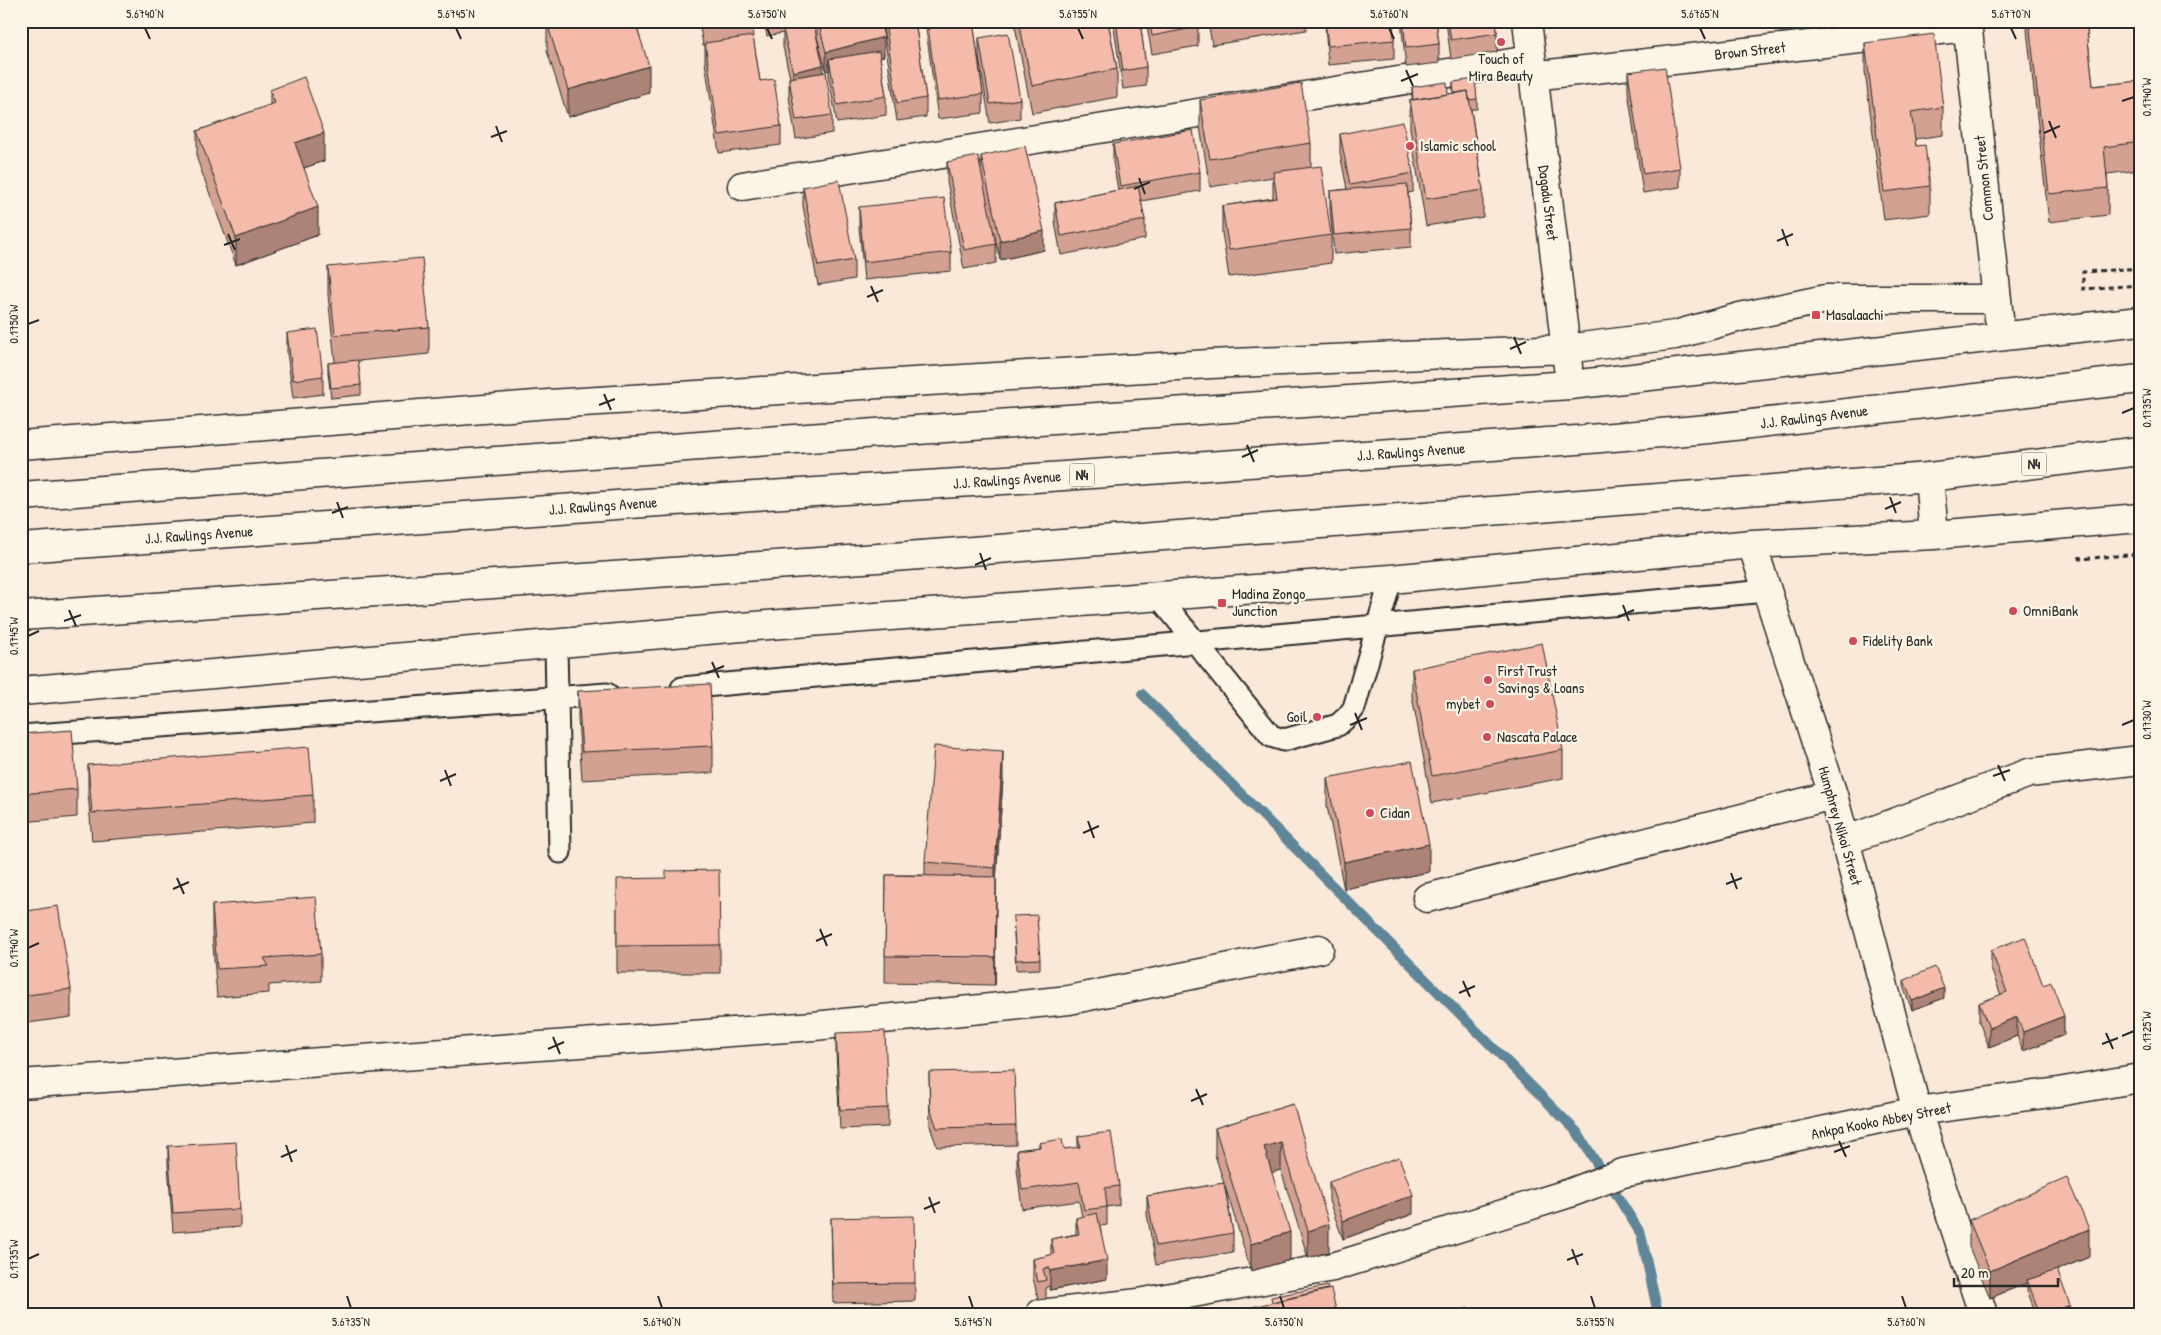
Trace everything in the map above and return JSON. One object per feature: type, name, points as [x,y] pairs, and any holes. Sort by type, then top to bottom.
[{"type":"main road","name":"Dagadu Street","points":[[1527,21],[1531,68],[1570,385]]},
{"type":"main road","name":"Brown Street","points":[[742,186],[1531,68],[1967,24]]},
{"type":"main road","name":"Common Street","points":[[1967,24],[2000,335]]},
{"type":"main road","points":[[21,445],[559,404],[1210,364],[1566,349],[1675,336],[1740,317],[1826,299],[1996,299]]},
{"type":"main road","points":[[21,496],[1053,420],[1570,385],[2140,320]]},
{"type":"main road","name":"J.J. Rawlings Avenue","points":[[21,548],[644,503],[1577,440],[1708,429],[2140,379]]},
{"type":"main road","name":"N4","points":[[21,616],[897,557],[1929,477],[2140,451]]},
{"type":"main road","points":[[1929,477],[1934,535]]},
{"type":"main road","points":[[21,692],[741,627],[1391,579],[1752,544],[1934,535],[2140,518]]},
{"type":"main road","name":"Humphrey Nikoi Street","points":[[1752,544],[1833,795],[1917,1111],[1982,1314]]},
{"type":"main road","points":[[1845,841],[2029,773],[2140,760]]},
{"type":"main road","points":[[1426,898],[1833,795]]},
{"type":"main road","points":[[21,1084],[814,1026],[1059,1001],[1319,949]]},
{"type":"main road","name":"Ankpa Kooko Abbey Street","points":[[1040,1314],[1140,1308],[1333,1267],[1570,1193],[1623,1173],[1917,1111],[2058,1092],[2140,1078]]},
{"type":"lane","points":[[1159,597],[1271,736],[1284,740],[1338,726],[1354,708],[1391,579]]},
{"type":"lane","points":[[665,689],[1767,591]]},
{"type":"lane","points":[[556,644],[560,852]]},
{"type":"lane","points":[[21,736],[626,693]]},
{"type":"path","points":[[2140,268],[2083,272],[2083,289],[2140,285]]},
{"type":"path","points":[[2080,559],[2140,554]]},
{"type":"building","points":[[554,21],[635,21],[649,66],[568,90],[547,23]]},
{"type":"building","points":[[702,21],[734,21],[703,27]]},
{"type":"building","points":[[813,21],[823,65],[793,72],[783,29]]},
{"type":"building","points":[[818,21],[880,21],[884,37],[826,52]]},
{"type":"building","points":[[885,21],[915,21],[926,98],[897,103]]},
{"type":"building","points":[[927,21],[973,21],[983,94],[938,100]]},
{"type":"building","points":[[1019,21],[1108,21],[1117,69],[1032,86]]},
{"type":"building","points":[[1116,21],[1140,21],[1146,67],[1123,71]]},
{"type":"building","points":[[1150,21],[1196,21],[1198,27],[1152,36]]},
{"type":"building","points":[[1325,21],[1393,21],[1394,40],[1328,46]]},
{"type":"building","points":[[1403,21],[1436,21],[1439,44],[1406,48]]},
{"type":"building","points":[[1448,21],[1496,21],[1497,33],[1451,40]]},
{"type":"building","points":[[2029,21],[2086,21],[2093,86],[2140,81],[2140,142],[2104,147],[2108,188],[2049,194]]},
{"type":"building","points":[[1008,33],[1020,99],[990,104],[979,38]]},
{"type":"building","points":[[1934,34],[1943,107],[1911,112],[1916,146],[1925,145],[1930,186],[1884,192],[1865,43]]},
{"type":"building","points":[[753,36],[760,81],[774,79],[781,126],[719,135],[705,43]]},
{"type":"building","points":[[879,51],[886,96],[837,105],[829,59]]},
{"type":"building","points":[[1665,67],[1680,168],[1643,174],[1628,72]]},
{"type":"building","points":[[826,72],[832,115],[796,120],[789,78]]},
{"type":"building","points":[[304,77],[324,133],[295,143],[318,207],[236,238],[197,131],[275,103],[270,90]]},
{"type":"building","points":[[1475,79],[1477,99],[1469,100],[1468,91],[1454,94],[1453,82]]},
{"type":"building","points":[[1447,82],[1448,94],[1413,100],[1412,87]]},
{"type":"building","points":[[1301,83],[1311,143],[1210,159],[1200,100]]},
{"type":"building","points":[[1468,91],[1483,190],[1426,199],[1410,100]]},
{"type":"building","points":[[1403,122],[1413,173],[1350,185],[1340,134]]},
{"type":"building","points":[[1193,130],[1200,172],[1120,186],[1113,144]]},
{"type":"building","points":[[1025,146],[1044,231],[1000,241],[981,156]]},
{"type":"building","points":[[978,156],[996,244],[964,250],[947,162]]},
{"type":"building","points":[[1321,166],[1331,235],[1229,250],[1222,206],[1277,198],[1273,172]]},
{"type":"building","points":[[839,180],[854,260],[818,266],[803,187]]},
{"type":"building","points":[[1407,184],[1411,228],[1334,235],[1330,191]]},
{"type":"building","points":[[1138,186],[1145,220],[1061,236],[1055,203]]},
{"type":"building","points":[[944,198],[951,252],[864,262],[859,207]]},
{"type":"building","points":[[422,258],[429,327],[335,335],[328,267]]},
{"type":"building","points":[[317,329],[323,376],[293,380],[287,333]]},
{"type":"building","points":[[358,360],[361,385],[331,388],[328,363]]},
{"type":"building","name":"Nascata Palace","points":[[1542,643],[1563,750],[1432,776],[1412,669]]},
{"type":"building","points":[[710,684],[713,746],[582,752],[578,691]]},
{"type":"building","points":[[72,730],[77,789],[21,794],[21,734]]},
{"type":"building","points":[[934,746],[1003,751],[995,868],[925,862]]},
{"type":"building","points":[[309,747],[313,795],[92,813],[88,765]]},
{"type":"building","points":[[1412,761],[1429,844],[1344,862],[1327,778]]},
{"type":"building","points":[[719,870],[720,945],[617,946],[617,879],[666,878],[666,871]]},
{"type":"building","points":[[886,875],[996,877],[995,957],[885,956]]},
{"type":"building","points":[[316,897],[321,954],[264,958],[269,966],[217,969],[212,905]]},
{"type":"building","points":[[58,906],[71,989],[21,996],[21,912]]},
{"type":"building","points":[[1037,915],[1040,959],[1016,960],[1013,916]]},
{"type":"building","points":[[2025,937],[2043,985],[2051,982],[2064,1016],[2023,1032],[2017,1017],[1989,1028],[1979,1003],[2007,992],[1991,950]]},
{"type":"building","points":[[1935,967],[1944,988],[1912,1001],[1904,980]]},
{"type":"building","points":[[885,1031],[888,1108],[840,1110],[836,1033]]},
{"type":"building","points":[[1014,1070],[1016,1126],[937,1128],[930,1108],[929,1072]]},
{"type":"building","points":[[1293,1104],[1329,1224],[1308,1231],[1281,1142],[1264,1147],[1290,1232],[1251,1244],[1215,1128]]},
{"type":"building","points":[[1111,1132],[1119,1186],[1105,1188],[1107,1207],[1084,1210],[1079,1182],[1022,1190],[1017,1150],[1040,1147],[1039,1143],[1062,1139],[1064,1149],[1080,1147],[1078,1136]]},
{"type":"building","points":[[236,1142],[240,1209],[173,1213],[168,1146]]},
{"type":"building","points":[[1399,1157],[1413,1195],[1343,1221],[1329,1182]]},
{"type":"building","points":[[2067,1178],[2089,1229],[1990,1271],[1969,1220]]},
{"type":"building","points":[[1224,1183],[1233,1233],[1156,1246],[1147,1196]]},
{"type":"building","points":[[1097,1213],[1107,1260],[1050,1271],[1049,1267],[1043,1269],[1046,1280],[1038,1282],[1033,1259],[1054,1254],[1051,1239],[1079,1234],[1076,1218]]},
{"type":"building","points":[[914,1216],[915,1283],[833,1284],[831,1218]]},
{"type":"building","points":[[2057,1270],[2070,1305],[2047,1314],[2040,1314],[2027,1280]]},
{"type":"building","points":[[1327,1286],[1328,1289],[1272,1302],[1271,1297]]},
{"type":"building","points":[[1331,1289],[1337,1314],[1222,1314]]},
{"type":"building","points":[[1468,1308],[1470,1314],[1454,1314]]},
{"type":"waterway","points":[[1142,694],[1577,1132],[1641,1234],[1658,1314]]},
{"type":"place","name":"Touch of Mira Beauty","points":[[1501,42]]},
{"type":"place","name":"Islamic school","points":[[1410,146]]},
{"type":"place","name":"Masalaachi","points":[[1816,315]]},
{"type":"place","name":"Madina Zongo Junction","points":[[1222,603]]},
{"type":"place","name":"OmniBank","points":[[2013,611]]},
{"type":"place","name":"Fidelity Bank","points":[[1853,641]]},
{"type":"place","name":"First Trust Savings & Loans","points":[[1488,680]]},
{"type":"place","name":"mybet","points":[[1490,704]]},
{"type":"place","name":"Goil","points":[[1317,717]]},
{"type":"place","name":"Nascata Palace","points":[[1487,737]]},
{"type":"place","name":"Cidan","points":[[1370,813]]}]
